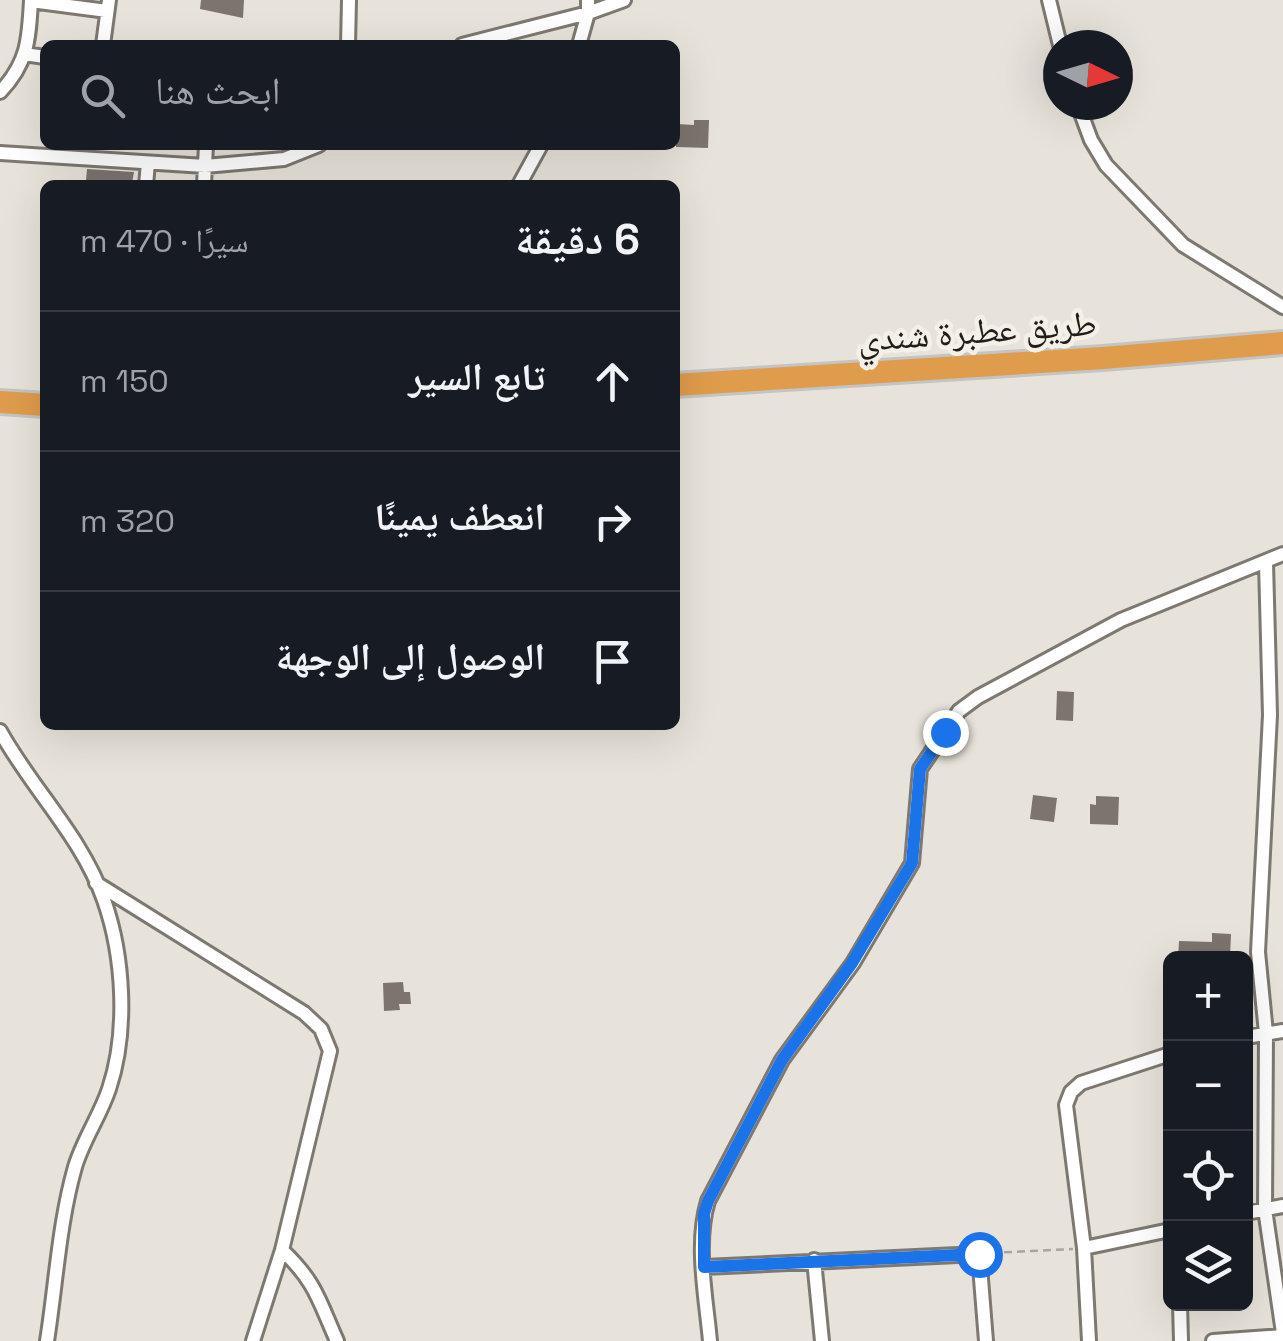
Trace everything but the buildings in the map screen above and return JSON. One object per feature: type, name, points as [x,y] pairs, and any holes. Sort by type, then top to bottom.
[{"type":"highway","name":"طريق عطبرة شندي","points":[[680,385],[1283,343]]},
{"type":"highway","points":[[0,402],[40,405]]},
{"type":"street","points":[[348,40],[349,0]]},
{"type":"street","points":[[478,40],[588,6],[624,0]]},
{"type":"street","points":[[1049,0],[1056,30]]},
{"type":"street","points":[[0,92],[21,67],[28,42],[31,1],[108,5],[104,40]]},
{"type":"street","points":[[579,40],[588,6]]},
{"type":"street","points":[[24,54],[40,56]]},
{"type":"street","points":[[1084,120],[1106,166],[1183,244],[1283,307]]},
{"type":"street","points":[[204,180],[206,150]]},
{"type":"street","points":[[0,153],[88,152],[148,163],[205,166],[284,159],[306,150]]},
{"type":"street","points":[[522,180],[538,150]]},
{"type":"street","points":[[146,180],[148,163]]},
{"type":"street","points":[[710,1341],[704,1267],[704,1214],[708,1201],[782,1060],[852,963],[912,863],[920,769],[959,712],[978,697],[1121,620],[1283,554]]},
{"type":"street","points":[[1213,1341],[1283,1334],[1266,1209],[1266,1033],[1258,952],[1270,715],[1266,563]]},
{"type":"street","points":[[0,731],[83,854],[104,899],[116,944],[120,990],[118,1041],[109,1089],[89,1130],[71,1184],[48,1341]]},
{"type":"street","points":[[96,882],[304,1013],[321,1029],[330,1051],[282,1250],[253,1341]]},
{"type":"street","points":[[1253,1035],[1283,1031]]},
{"type":"street","points":[[1088,1341],[1084,1248],[1066,1106],[1071,1092],[1081,1083],[1163,1056]]},
{"type":"street","points":[[1253,1212],[1283,1206]]},
{"type":"street","points":[[1084,1248],[1163,1231]]},
{"type":"street","points":[[282,1250],[312,1282],[337,1341]]},
{"type":"street","points":[[704,1267],[979,1254],[986,1341]]},
{"type":"street","points":[[814,1260],[822,1341]]},
{"type":"street","points":[[1180,1311],[1181,1341]]},
{"type":"path","points":[[979,1254],[1084,1248]]},
{"type":"route","points":[[945,732],[920,769],[912,863],[852,963],[782,1060],[708,1201],[704,1214],[704,1267],[979,1254]]}]
